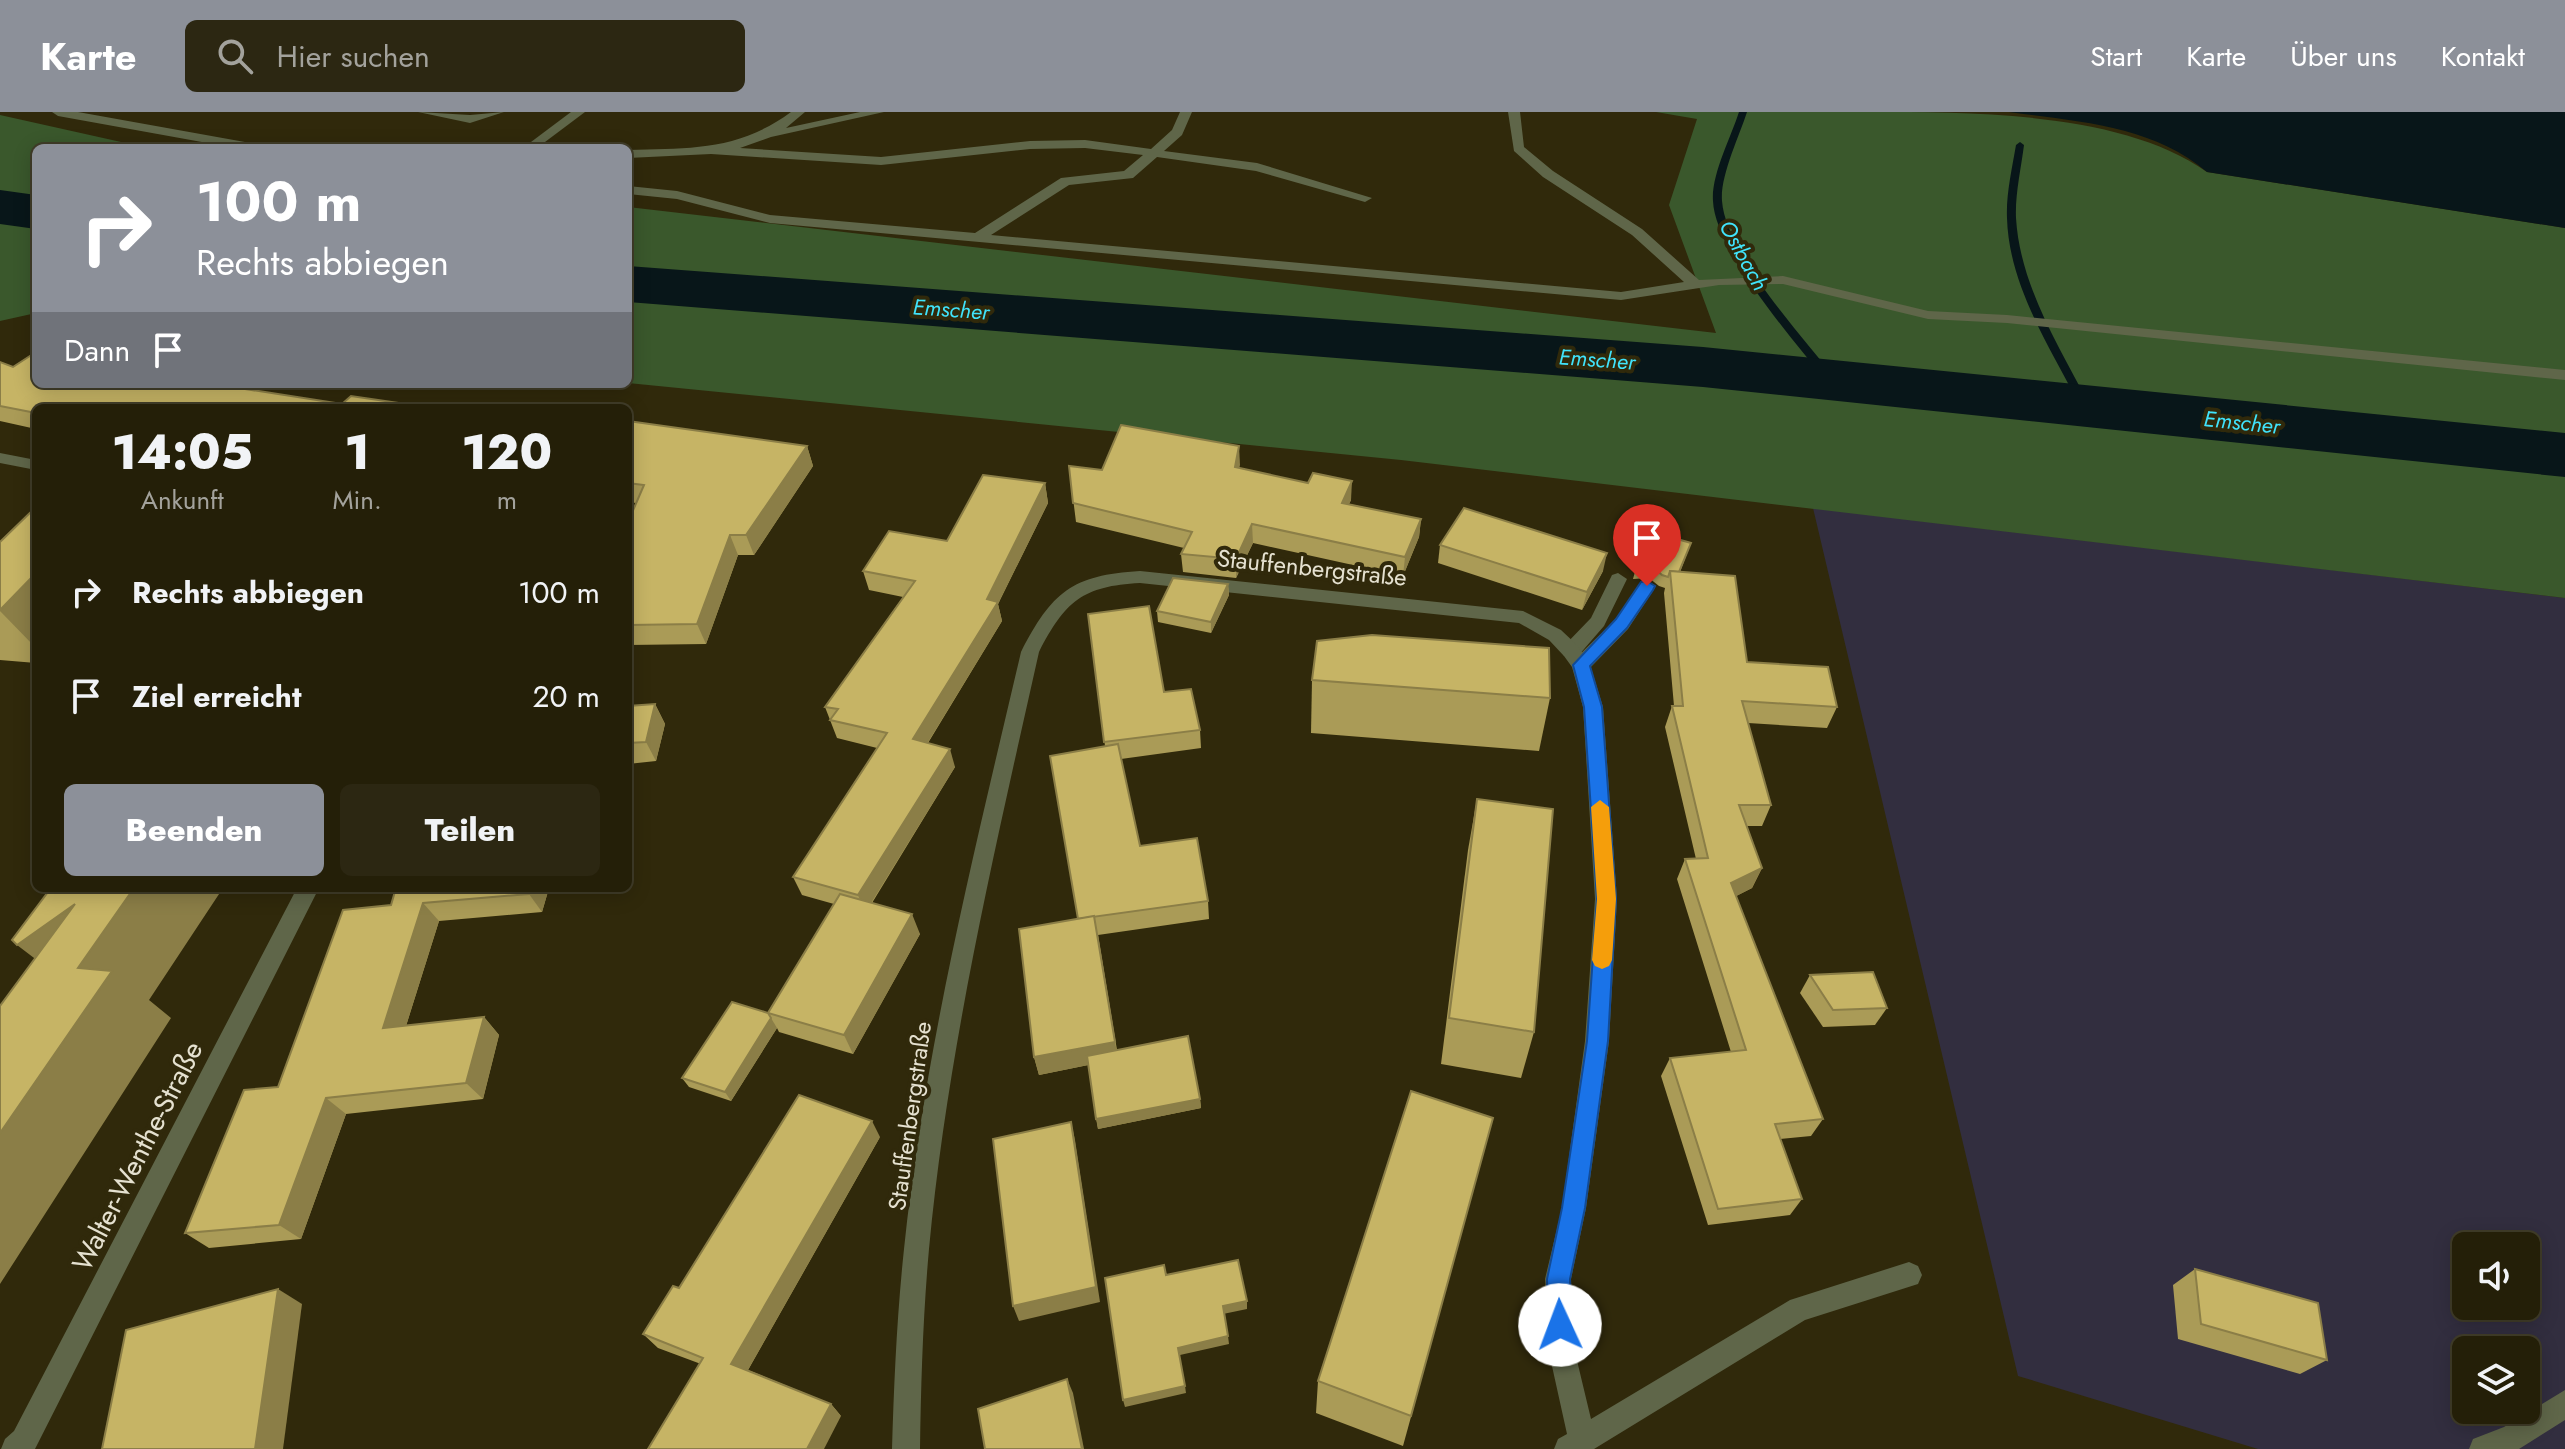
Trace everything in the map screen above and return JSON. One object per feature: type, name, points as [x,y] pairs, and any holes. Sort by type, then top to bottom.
[{"type":"street","points":[[58,112],[234,144]]},
{"type":"street","points":[[424,112],[470,119],[498,112]]},
{"type":"street","points":[[535,144],[579,112]]},
{"type":"street","points":[[765,136],[799,112]]},
{"type":"street","points":[[711,150],[878,112]]},
{"type":"street","points":[[977,238],[1066,181],[1128,175],[1178,132],[1186,112]]},
{"type":"street","points":[[1514,112],[1518,148],[1548,174],[1637,232],[1696,285]]},
{"type":"street","points":[[632,154],[711,150],[881,161],[1030,145],[1085,144],[1257,167],[1365,198]]},
{"type":"street","points":[[632,190],[677,195],[770,219],[1621,296],[1719,281],[1783,280],[1928,315],[2007,319],[2565,375]]},
{"type":"street","points":[[0,458],[32,464]]},
{"type":"street","name":"Stauffenbergstraße","points":[[906,1449],[906,1388],[918,1240],[959,966],[1030,652],[1045,622],[1070,596],[1101,580],[1140,577],[1523,617],[1555,635],[1576,658]]},
{"type":"street","points":[[1618,579],[1576,658],[1593,707],[1606,899],[1597,1041],[1574,1208],[1558,1279],[1561,1348],[1575,1445],[1799,1309],[1909,1275]]},
{"type":"street","points":[[1576,658],[1622,624],[1647,586]]},
{"type":"street","name":"Walter-Wenthe-Straße","points":[[15,1449],[24,1441],[306,892]]},
{"type":"street","points":[[2483,1449],[2512,1438],[2565,1404]]},
{"type":"shaded area","points":[[2009,112],[2565,112],[2565,228],[2207,172],[2185,156],[2138,135],[2088,123]]},
{"type":"shaded area","points":[[1813,508],[2565,598],[2565,1449],[2258,1449],[2018,1376]]},
{"type":"green space","points":[[1656,112],[1912,112],[2046,120],[2134,137],[2173,152],[2207,172],[2565,228],[2565,598],[1401,460],[632,383],[632,207],[1716,333],[1669,205],[1697,119]]},
{"type":"green space","points":[[0,115],[130,144],[32,144],[32,314],[0,321]]},
{"type":"building","points":[[32,355],[32,388],[239,388],[342,404],[32,404],[32,412],[0,406],[0,362],[13,367]]},
{"type":"building","points":[[351,396],[406,404],[342,404]]},
{"type":"building","points":[[632,422],[807,446],[746,535],[730,535],[697,624],[632,625],[632,513],[644,485],[632,484]]},
{"type":"building","points":[[1121,425],[1239,446],[1235,467],[1308,483],[1313,473],[1352,481],[1342,503],[1421,519],[1405,557],[1252,524],[1236,559],[1181,554],[1192,532],[1073,503],[1069,466],[1102,470]]},
{"type":"building","points":[[983,475],[1045,483],[987,599],[998,602],[913,739],[950,749],[858,895],[793,877],[887,733],[830,720],[838,709],[825,707],[915,581],[863,571],[889,531],[947,541]]},
{"type":"building","points":[[1464,508],[1607,553],[1587,592],[1440,545]]},
{"type":"building","points":[[32,511],[32,577],[0,610],[0,542]]},
{"type":"building","points":[[1656,533],[1691,543],[1679,572],[1670,571],[1668,577],[1652,566],[1636,568]]},
{"type":"building","points":[[1670,571],[1735,576],[1747,662],[1828,667],[1837,707],[1742,701],[1771,805],[1739,805],[1762,868],[1731,883],[1823,1119],[1775,1124],[1802,1199],[1718,1209],[1670,1058],[1746,1050],[1685,859],[1708,858],[1672,706],[1683,706]]},
{"type":"building","points":[[1173,578],[1228,584],[1211,622],[1157,611]]},
{"type":"building","points":[[1149,606],[1164,692],[1191,689],[1200,730],[1104,742],[1088,614]]},
{"type":"building","points":[[1372,635],[1549,648],[1550,698],[1312,680],[1317,641]]},
{"type":"building","points":[[655,704],[646,742],[632,743],[632,706]]},
{"type":"building","points":[[1118,744],[1140,846],[1197,838],[1208,901],[1078,919],[1050,756]]},
{"type":"building","points":[[1477,799],[1553,809],[1534,1032],[1449,1018]]},
{"type":"building","points":[[48,892],[131,892],[78,968],[112,971],[0,1133],[0,1006],[75,904],[17,945],[12,940]]},
{"type":"building","points":[[395,892],[529,892],[423,903],[383,1028],[484,1017],[466,1083],[326,1098],[279,1225],[185,1233],[244,1090],[278,1087],[343,910],[391,905]]},
{"type":"building","points":[[840,894],[912,914],[844,1035],[768,1013]]},
{"type":"building","points":[[1094,916],[1115,1042],[1034,1057],[1019,929]]},
{"type":"building","points":[[1873,972],[1887,1008],[1833,1010],[1810,975]]},
{"type":"building","points":[[732,1002],[768,1013],[771,1018],[725,1092],[682,1078]]},
{"type":"building","points":[[1188,1036],[1200,1099],[1096,1119],[1087,1056]]},
{"type":"building","points":[[1411,1091],[1493,1118],[1411,1416],[1318,1381]]},
{"type":"building","points":[[799,1095],[872,1121],[731,1364],[831,1404],[807,1449],[648,1449],[703,1358],[643,1334],[673,1286],[679,1288]]},
{"type":"building","points":[[1071,1122],[1096,1287],[1013,1306],[993,1139]]},
{"type":"building","points":[[1238,1260],[1247,1301],[1223,1306],[1228,1336],[1178,1348],[1185,1386],[1123,1400],[1105,1278],[1164,1265],[1166,1275]]},
{"type":"building","points":[[2195,1269],[2318,1303],[2327,1360],[2201,1324]]},
{"type":"building","points":[[278,1289],[255,1449],[102,1449],[126,1330]]},
{"type":"building","points":[[1067,1379],[1082,1449],[985,1449],[978,1409]]},
{"type":"waterway","name":"Ostbach","points":[[1743,112],[1718,192],[1720,219],[1745,267],[1831,380]]},
{"type":"waterway","name":"Ostbach","points":[[2020,145],[2012,205],[2015,249],[2040,318],[2085,406]]},
{"type":"waterway","name":"Emscher","points":[[0,207],[32,211]]},
{"type":"waterway","name":"Emscher","points":[[632,284],[1703,367],[2565,455]]},
{"type":"slow traffic","points":[[1600,807],[1606,899],[1602,960]]},
{"type":"route","points":[[1560,1325],[1558,1279],[1574,1208],[1597,1041],[1606,899],[1593,707],[1581,665],[1622,624],[1647,586]]}]
